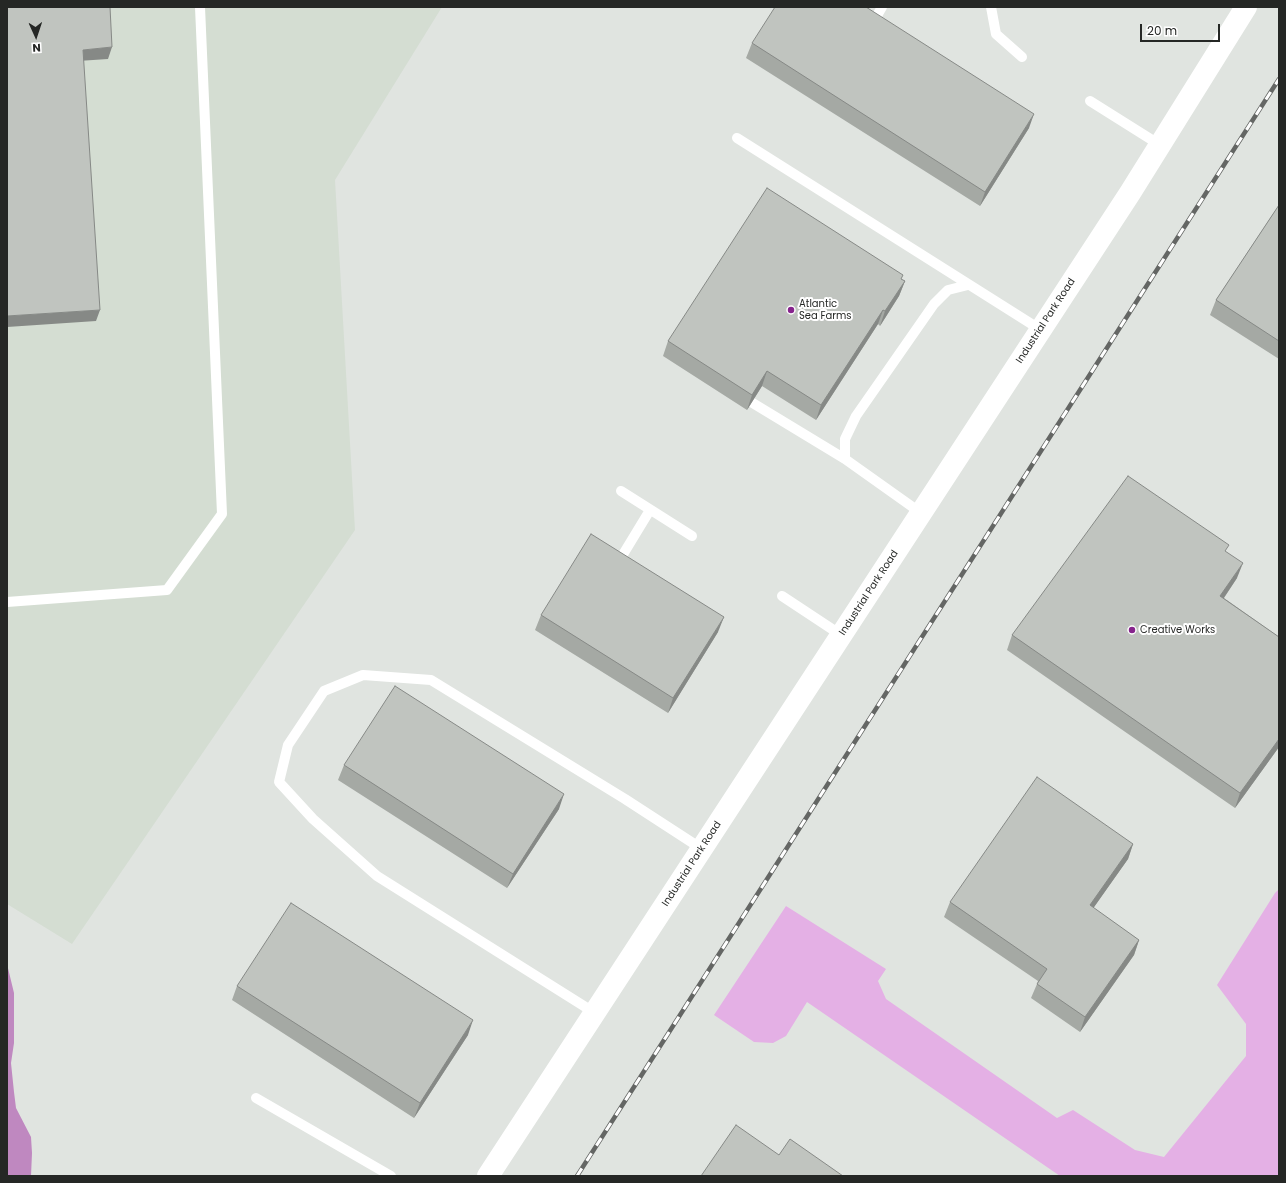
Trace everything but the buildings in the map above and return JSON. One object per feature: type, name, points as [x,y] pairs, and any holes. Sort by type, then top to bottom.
[{"type":"street","name":"Industrial Park Road","points":[[488,1176],[1160,145],[1246,7]]},
{"type":"lane","points":[[7,602],[167,590],[222,514],[200,7]]},
{"type":"lane","points":[[870,28],[882,7]]},
{"type":"lane","points":[[991,7],[996,34],[1022,57]]},
{"type":"lane","points":[[1090,101],[1160,145]]},
{"type":"lane","points":[[738,138],[1040,330]]},
{"type":"lane","points":[[845,459],[845,439],[856,416],[934,304],[948,290],[968,285]]},
{"type":"lane","points":[[751,402],[845,459],[921,513]]},
{"type":"lane","points":[[621,491],[692,536]]},
{"type":"lane","points":[[615,568],[650,510]]},
{"type":"lane","points":[[782,596],[841,635]]},
{"type":"lane","points":[[595,1013],[377,876],[313,819],[279,782],[288,745],[324,691],[363,675],[431,680],[619,795],[702,849]]},
{"type":"lane","points":[[256,1098],[391,1176]]},
{"type":"shaded area","points":[[7,7],[442,7],[335,180],[355,530],[72,944],[7,904]]},
{"type":"shaded area","points":[[1279,889],[1279,1176],[1060,1176],[807,1002],[786,1036],[773,1043],[754,1042],[714,1015],[786,906],[886,969],[878,981],[886,999],[1057,1118],[1073,1110],[1135,1150],[1164,1157],[1246,1056],[1246,1024],[1217,985]]},
{"type":"shaded area","points":[[7,964],[14,993],[14,1043],[11,1063],[14,1092],[16,1108],[31,1137],[31,1176],[7,1176]]},
{"type":"railway","points":[[577,1176],[1279,79]]},
{"type":"place","name":"Atlantic Sea Farms","points":[[791,310]]},
{"type":"place","name":"Creative Works","points":[[1132,630]]}]
